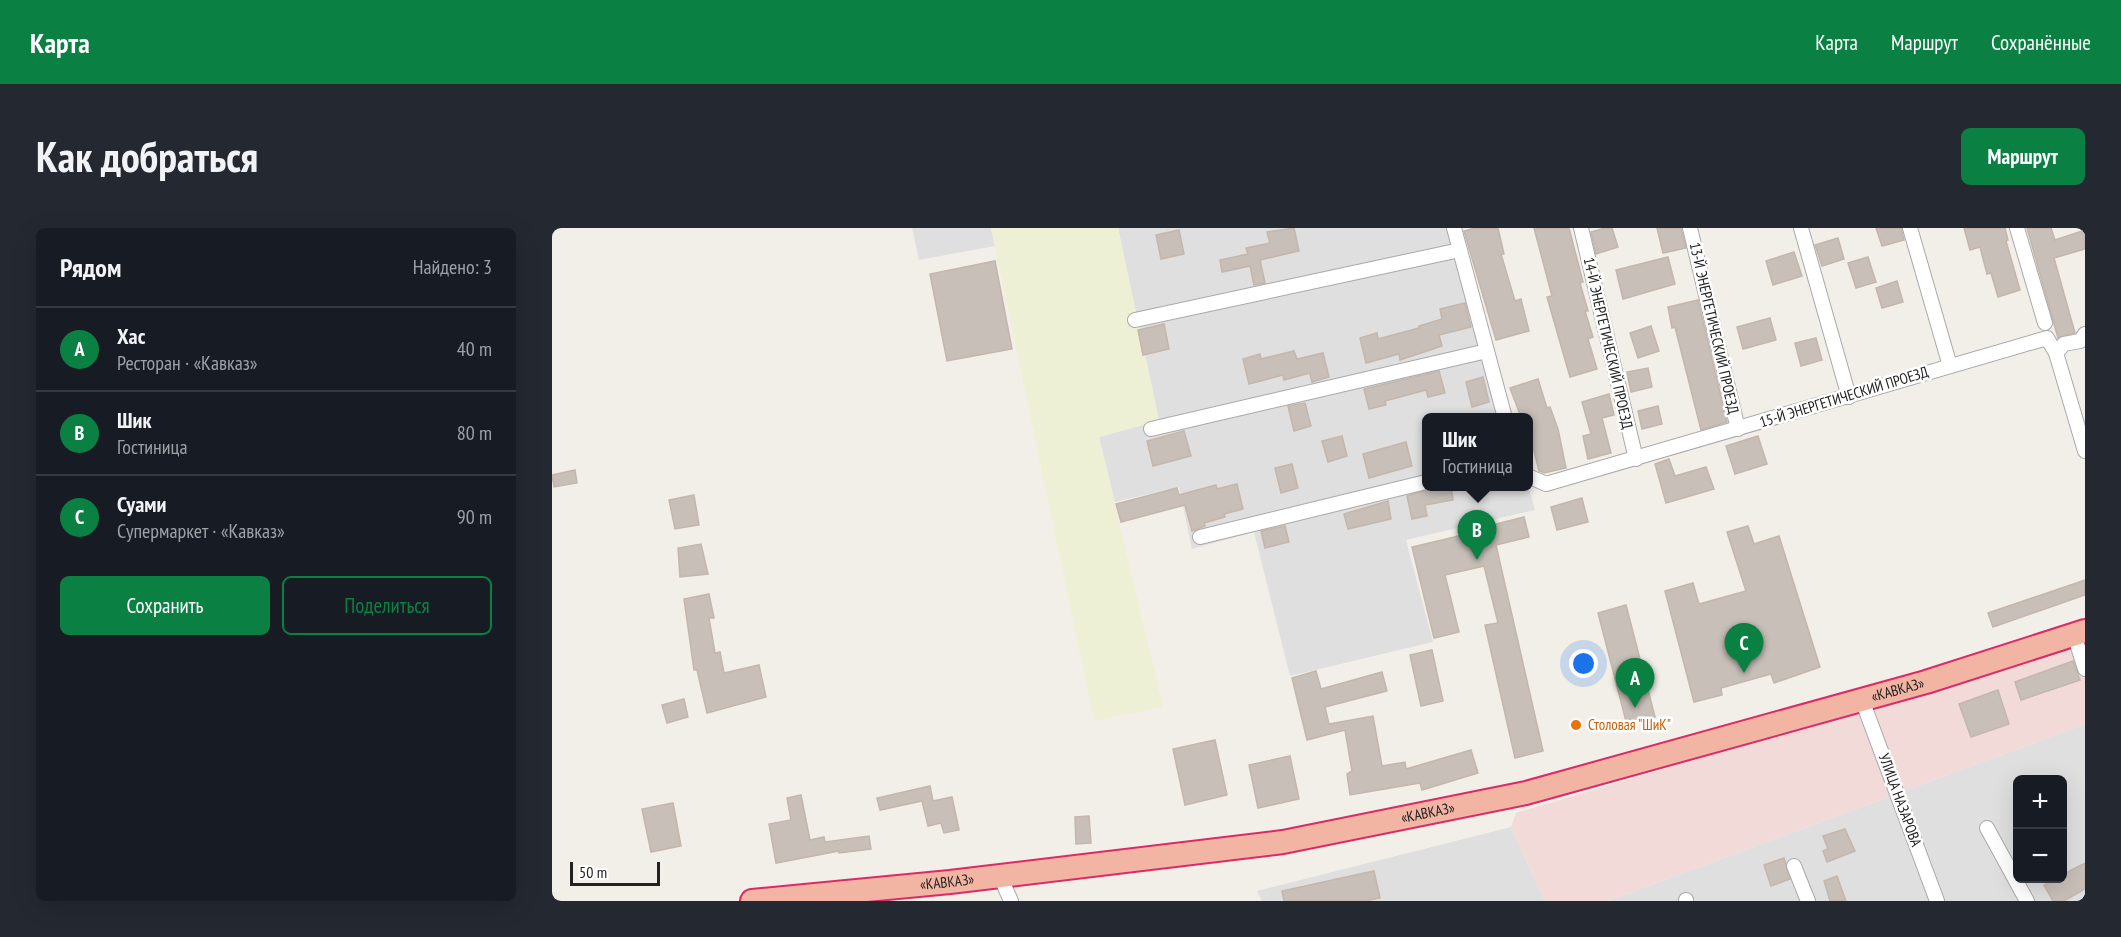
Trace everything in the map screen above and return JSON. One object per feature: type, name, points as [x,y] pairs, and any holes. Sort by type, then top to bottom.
[{"type":"highway","name":"«КАВКАЗ»","points":[[752,901],[863,895],[1282,842],[1515,795],[1862,700],[2079,632]]},
{"type":"street","points":[[1454,228],[1504,413]]},
{"type":"street","name":"14-Й ЭНЕРГЕТИЧЕСКИЙ ПРОЕЗД","points":[[1581,228],[1636,459]]},
{"type":"street","name":"13-Й ЭНЕРГЕТИЧЕСКИЙ ПРОЕЗД","points":[[1690,228],[1738,429]]},
{"type":"street","points":[[1801,228],[1848,397]]},
{"type":"street","points":[[1910,228],[1950,366]]},
{"type":"street","points":[[2018,228],[2045,323]]},
{"type":"street","points":[[1135,320],[1460,250]]},
{"type":"street","points":[[2085,334],[2080,341],[2064,344],[2056,353],[2085,451]]},
{"type":"street","name":"15-Й ЭНЕРГЕТИЧЕСКИЙ ПРОЕЗД","points":[[1533,478],[1546,484],[2047,338],[2056,353]]},
{"type":"street","points":[[1151,429],[1487,351]]},
{"type":"street","points":[[1200,537],[1422,483]]},
{"type":"street","points":[[2079,632],[2085,669]]},
{"type":"street","name":"УЛИЦА НАЗАРОВА","points":[[1862,700],[1938,901]]},
{"type":"street","points":[[1987,828],[2027,901]]},
{"type":"street","points":[[1794,866],[1808,901]]},
{"type":"street","points":[[1000,876],[1011,901]]},
{"type":"shaded area","points":[[912,228],[991,228],[995,246],[919,260]]},
{"type":"shaded area","points":[[1118,228],[1460,228],[1509,413],[1422,413],[1422,491],[1530,491],[1535,510],[1406,540],[1433,642],[1290,676],[1254,532],[1192,549],[1179,487],[1115,502],[1099,437],[1159,420]]},
{"type":"shaded area","points":[[2085,644],[2085,724],[1608,901],[1545,901],[1511,827],[1516,813]]},
{"type":"shaded area","points":[[2085,724],[2085,901],[1608,901]]},
{"type":"shaded area","points":[[1511,827],[1545,901],[1262,901],[1257,891]]},
{"type":"green space","points":[[991,228],[1118,228],[1159,421],[1099,437],[1163,707],[1094,721]]},
{"type":"building","points":[[1294,228],[1299,251],[1260,260],[1265,283],[1254,285],[1250,266],[1222,272],[1220,260],[1248,254],[1246,248],[1270,243],[1267,232]]},
{"type":"building","points":[[1475,228],[1498,228],[1504,254],[1501,254],[1515,301],[1521,299],[1529,331],[1496,340],[1464,231]]},
{"type":"building","points":[[1534,228],[1569,228],[1583,282],[1580,283],[1588,311],[1585,311],[1593,337],[1588,339],[1597,369],[1570,377],[1547,297],[1552,296]]},
{"type":"building","points":[[1612,228],[1618,247],[1596,254],[1591,232]]},
{"type":"building","points":[[1657,228],[1681,228],[1686,248],[1663,253]]},
{"type":"building","points":[[1876,228],[1901,228],[1904,240],[1882,246]]},
{"type":"building","points":[[1964,228],[2005,228],[2008,240],[2006,241],[2020,290],[1998,297],[1991,273],[1987,274],[1980,247],[1970,250]]},
{"type":"building","points":[[2027,228],[2051,228],[2055,240],[2085,230],[2085,249],[2054,258],[2075,333],[2058,338]]},
{"type":"building","points":[[1179,230],[1184,254],[1161,259],[1156,235]]},
{"type":"building","points":[[1838,238],[1844,259],[1822,266],[1815,245]]},
{"type":"building","points":[[1794,252],[1802,276],[1773,285],[1766,261]]},
{"type":"building","points":[[1668,257],[1675,284],[1623,299],[1616,270]]},
{"type":"building","points":[[1868,257],[1876,282],[1856,288],[1848,263]]},
{"type":"building","points":[[995,261],[1012,349],[947,361],[930,274]]},
{"type":"building","points":[[1897,281],[1903,302],[1882,308],[1876,288]]},
{"type":"building","points":[[1698,300],[1727,422],[1701,430],[1668,307]]},
{"type":"building","points":[[1465,303],[1471,327],[1439,335],[1442,346],[1400,360],[1399,354],[1366,363],[1360,338],[1377,333],[1378,339],[1419,328],[1419,326],[1442,319],[1440,309]]},
{"type":"building","points":[[1770,318],[1776,340],[1743,349],[1737,327]]},
{"type":"building","points":[[1164,324],[1169,349],[1143,355],[1138,330]]},
{"type":"building","points":[[1651,326],[1659,351],[1638,358],[1630,333]]},
{"type":"building","points":[[1816,338],[1822,360],[1801,366],[1795,343]]},
{"type":"building","points":[[1294,351],[1297,359],[1323,353],[1329,377],[1312,382],[1310,373],[1284,380],[1283,375],[1249,384],[1243,359],[1260,354],[1261,359]]},
{"type":"building","points":[[1648,368],[1652,387],[1631,392],[1627,372]]},
{"type":"building","points":[[1439,371],[1445,393],[1428,397],[1426,390],[1385,401],[1386,405],[1369,409],[1364,389]]},
{"type":"building","points":[[1483,377],[1489,402],[1472,407],[1466,382]]},
{"type":"building","points":[[1538,379],[1547,408],[1550,407],[1558,429],[1566,468],[1544,473],[1539,471],[1533,447],[1533,413],[1519,413],[1510,388]]},
{"type":"building","points":[[1609,394],[1614,415],[1602,418],[1611,453],[1588,459],[1583,436],[1591,434],[1582,402]]},
{"type":"building","points":[[1305,403],[1311,426],[1294,431],[1288,406]]},
{"type":"building","points":[[1658,406],[1662,424],[1642,429],[1638,411]]},
{"type":"building","points":[[1184,431],[1191,456],[1153,466],[1147,441]]},
{"type":"building","points":[[1342,436],[1347,456],[1328,462],[1322,441]]},
{"type":"building","points":[[1758,436],[1767,464],[1735,474],[1726,446]]},
{"type":"building","points":[[1406,442],[1412,466],[1369,478],[1363,454]]},
{"type":"building","points":[[1669,459],[1675,476],[1706,467],[1714,489],[1666,503],[1655,464]]},
{"type":"building","points":[[1292,464],[1298,488],[1281,493],[1275,468]]},
{"type":"building","points":[[575,470],[577,483],[554,487],[552,475]]},
{"type":"building","points":[[1237,484],[1243,509],[1224,514],[1225,517],[1204,523],[1205,526],[1192,531],[1185,505],[1121,522],[1116,504],[1177,488],[1179,495],[1216,485],[1217,489]]},
{"type":"building","points":[[1423,491],[1452,491],[1453,500],[1425,505],[1427,516],[1412,519],[1407,496]]},
{"type":"building","points":[[694,495],[699,525],[675,529],[669,500]]},
{"type":"building","points":[[1582,498],[1588,522],[1557,530],[1551,507]]},
{"type":"building","points":[[1388,501],[1391,519],[1348,529],[1344,514]]},
{"type":"building","points":[[1524,517],[1529,537],[1496,545],[1543,751],[1515,758],[1485,625],[1498,623],[1484,566],[1445,575],[1459,632],[1434,638],[1412,547],[1496,527],[1496,524]]},
{"type":"building","points":[[1285,526],[1289,542],[1265,548],[1261,531]]},
{"type":"building","points":[[1748,526],[1754,544],[1779,536],[1820,667],[1774,683],[1771,674],[1721,688],[1722,695],[1694,702],[1665,591],[1693,583],[1699,604],[1746,591],[1727,532]]},
{"type":"building","points":[[701,544],[708,574],[680,577],[678,548]]},
{"type":"building","points":[[2085,580],[2085,595],[1993,627],[1988,613]]},
{"type":"building","points":[[709,594],[714,618],[709,618],[715,653],[720,652],[724,673],[759,665],[766,697],[707,713],[697,670],[694,670],[684,599]]},
{"type":"building","points":[[1626,605],[1655,717],[1627,725],[1598,613]]},
{"type":"building","points":[[1432,650],[1443,701],[1421,706],[1410,655]]},
{"type":"building","points":[[2073,661],[2080,680],[2021,700],[2015,682]]},
{"type":"building","points":[[1316,671],[1321,689],[1382,672],[1387,691],[1325,707],[1329,724],[1373,716],[1382,766],[1405,762],[1406,769],[1471,750],[1478,773],[1422,790],[1420,783],[1350,795],[1347,774],[1352,771],[1345,730],[1307,740],[1292,678]]},
{"type":"building","points":[[1998,690],[2009,724],[1971,737],[1959,704]]},
{"type":"building","points":[[684,699],[688,717],[667,723],[662,705]]},
{"type":"building","points":[[1215,740],[1227,795],[1185,805],[1173,749]]},
{"type":"building","points":[[1290,756],[1299,799],[1258,808],[1249,765]]},
{"type":"building","points":[[930,786],[933,801],[952,797],[959,830],[944,833],[941,823],[928,826],[922,801],[880,810],[877,798]]},
{"type":"building","points":[[801,795],[810,840],[824,837],[825,842],[869,836],[871,849],[839,853],[839,851],[776,863],[769,824],[791,820],[787,798]]},
{"type":"building","points":[[673,803],[681,846],[651,852],[642,809]]},
{"type":"building","points":[[1089,816],[1091,843],[1076,844],[1075,817]]},
{"type":"building","points":[[1845,829],[1855,851],[1827,862],[1823,851],[1828,849],[1823,836]]},
{"type":"building","points":[[1784,858],[1790,879],[1771,886],[1764,865]]},
{"type":"building","points":[[2085,863],[2085,889],[2064,901],[2053,901],[2044,885],[2067,883],[2067,872]]},
{"type":"building","points":[[1374,871],[1380,898],[1365,901],[1284,901],[1282,891]]},
{"type":"building","points":[[1837,876],[1846,901],[1830,901],[1824,881]]},
{"type":"place","name":"Шик","points":[[1477,560]]},
{"type":"place","name":"Суами","points":[[1744,673]]},
{"type":"place","name":"Хас","points":[[1635,708]]},
{"type":"place","name":"Столовая \"ШиК\"","points":[[1576,725]]}]
